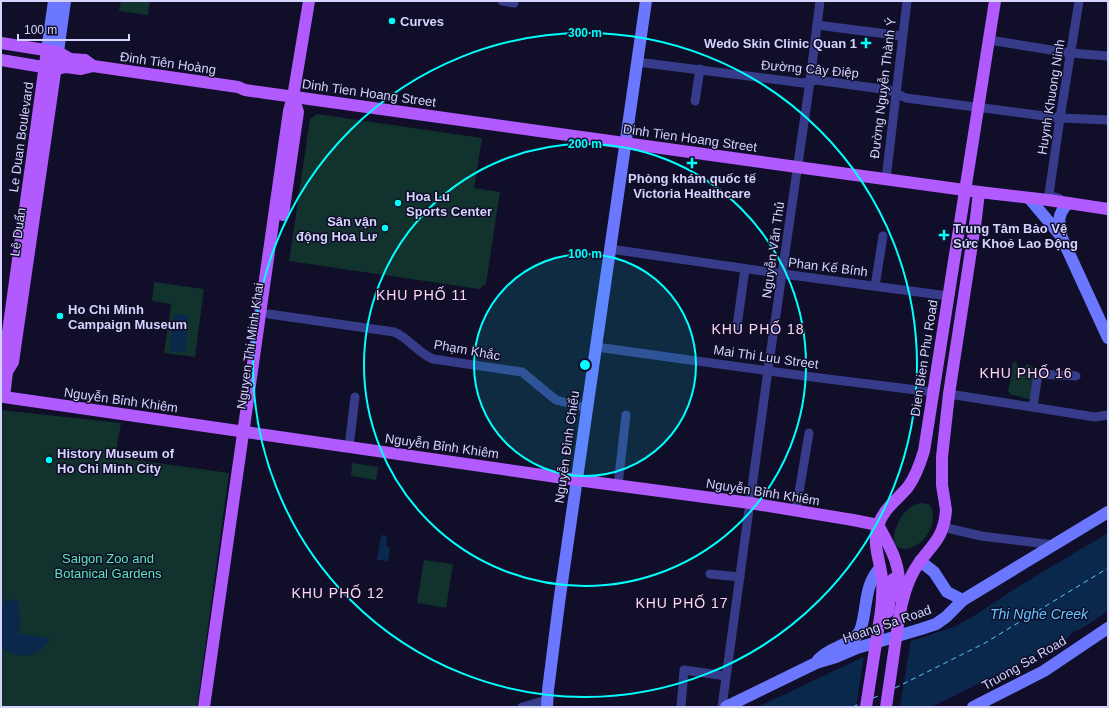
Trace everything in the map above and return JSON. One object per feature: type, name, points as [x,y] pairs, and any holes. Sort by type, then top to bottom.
[{"type":"main road","name":"Nguyen Thi Minh Khai","points":[[204,707],[223,600],[280,205],[298,112],[293,95],[309,1]]},
{"type":"main road","name":"Dien Bien Phu Road","points":[[886,707],[893,613],[882,590],[876,546],[878,526],[886,510],[911,482],[918,469],[924,451],[995,1]]},
{"type":"main road","name":"Đinh Tiên Hoàng","points":[[1,43],[52,51],[70,59],[85,60],[93,66]]},
{"type":"main road","name":"Le Duan Boulevard","points":[[2,397],[7,372],[4,361],[28,224],[52,51]]},
{"type":"main road","name":"Đinh Tiên Hoàng","points":[[1,60],[50,68],[81,69],[93,66],[238,87],[245,85],[293,95]]},
{"type":"main road","name":"Dinh Tien Hoang Street","points":[[293,95],[625,143],[1029,198]]},
{"type":"main road","name":"Dien Bien Phu Road","points":[[866,707],[893,613],[920,561],[934,546],[943,527],[946,510],[941,466],[979,192]]},
{"type":"main road","points":[[1029,198],[1107,210]]},
{"type":"main road","points":[[961,217],[968,215],[976,218]]},
{"type":"main road","name":"Nguyễn Bỉnh Khiêm","points":[[2,397],[577,480],[750,503],[853,520],[878,526]]},
{"type":"main road","points":[[874,707],[893,613],[896,561],[878,526]]},
{"type":"main road","name":"Nguyen Thi Minh Khai","points":[[212,707],[223,600]]},
{"type":"street","name":"Le Duan Boulevard","points":[[52,51],[54,1]]},
{"type":"street","name":"Le Duan Boulevard","points":[[52,51],[65,1]]},
{"type":"street","points":[[502,1],[514,3]]},
{"type":"street","name":"Nguyễn Đình Chiểu","points":[[547,703],[558,604],[646,1]]},
{"type":"street","name":"Nguyễn Văn Thủ","points":[[722,707],[768,370],[810,82],[820,1]]},
{"type":"street","name":"Đường Nguyễn Thành Ý","points":[[886,179],[907,1]]},
{"type":"street","name":"Huynh Khuong Ninh","points":[[1068,203],[1064,199],[1051,196],[1049,194],[1079,1]]},
{"type":"street","points":[[817,25],[902,36]]},
{"type":"street","points":[[989,40],[1070,53],[1108,56]]},
{"type":"street","name":"Đường Cây Điệp","points":[[637,62],[803,83],[816,80],[889,90],[906,98],[978,108],[1060,118],[1108,120]]},
{"type":"street","points":[[695,101],[700,69]]},
{"type":"street","points":[[1029,198],[1050,221],[1062,238],[1108,338]]},
{"type":"street","points":[[1062,238],[1059,216],[1068,203]]},
{"type":"street","points":[[875,286],[883,236]]},
{"type":"street","name":"Phan Kế Bính","points":[[610,249],[745,269],[948,296]]},
{"type":"street","points":[[737,326],[745,269]]},
{"type":"street","name":"Phạm Khắc","points":[[265,313],[394,332],[403,336],[423,353],[433,359],[522,372],[556,400],[587,408]]},
{"type":"street","name":"Mai Thi Luu Street","points":[[596,347],[933,392]]},
{"type":"street","points":[[1033,407],[1038,374],[1076,376]]},
{"type":"street","points":[[950,394],[1095,417],[1108,415]]},
{"type":"street","points":[[348,447],[355,397]]},
{"type":"street","points":[[618,485],[626,415]]},
{"type":"street","points":[[796,510],[809,433]]},
{"type":"street","name":"Hoang Sa Road","points":[[726,707],[816,663],[858,648],[936,624],[946,618],[963,600],[1108,512]]},
{"type":"street","points":[[943,527],[981,536],[1054,545]]},
{"type":"street","points":[[920,561],[934,572],[947,592],[963,600]]},
{"type":"street","points":[[816,663],[825,653],[852,639],[858,634],[861,627],[871,580],[880,568]]},
{"type":"street","points":[[710,574],[740,577]]},
{"type":"street","name":"Truong Sa Road","points":[[973,707],[1044,671],[1108,628]]},
{"type":"street","points":[[681,707],[684,670],[726,676]]},
{"type":"street","points":[[522,707],[547,703]]},
{"type":"green space","points":[[121,1],[150,1],[148,15],[119,11]]},
{"type":"green space","name":"Hoa Lu Sports Center","points":[[317,114],[482,138],[474,188],[500,192],[486,284],[479,289],[289,261],[310,119]]},
{"type":"green space","points":[[154,282],[204,289],[195,357],[164,353],[171,304],[152,301]]},
{"type":"green space","points":[[1015,361],[1017,364],[1019,377],[1027,364],[1033,367],[1034,376],[1030,399],[1011,395],[1008,391],[1012,373],[1012,364]]},
{"type":"green space","name":"Saigon Zoo and Botanical Gardens","points":[[1,410],[121,423],[115,457],[229,473],[197,707],[1,707]]},
{"type":"green space","points":[[352,463],[378,467],[376,480],[351,476]]},
{"type":"green space","points":[[920,503],[928,504],[932,509],[933,518],[930,530],[924,539],[916,546],[907,549],[900,548],[895,544],[894,535],[898,523],[906,511],[912,506]]},
{"type":"green space","points":[[424,560],[453,564],[446,608],[417,603]]},
{"type":"water","points":[[174,314],[189,316],[185,352],[170,351]]},
{"type":"water","name":"Thi Nghe Creek","points":[[1108,533],[1108,611],[1081,629],[1072,632],[1070,636],[1035,656],[1032,656],[1022,665],[984,681],[931,707],[758,707],[859,659],[956,626],[1019,586]]},
{"type":"water","points":[[381,535],[387,536],[386,545],[390,549],[388,561],[377,560]]},
{"type":"water","points":[[7,599],[18,601],[20,620],[19,634],[51,638],[41,650],[21,656],[7,651],[1,646],[1,605]]},
{"type":"pier","points":[[911,639],[900,707],[856,707],[864,656]]},
{"type":"ferry route","points":[[895,688],[985,643],[1108,568]]},
{"type":"ferry route","points":[[873,698],[881,695]]},
{"type":"ferry route","points":[[853,707],[861,703]]},
{"type":"place","name":"Curves","points":[[392,21]]},
{"type":"place","name":"Wedo Skin Clinic Quan 1","points":[[866,43]]},
{"type":"place","name":"Phòng khám quốc tế Victoria Healthcare","points":[[692,163]]},
{"type":"place","name":"Hoa Lu Sports Center","points":[[398,203]]},
{"type":"place","name":"Sân vận động Hoa Lư","points":[[385,228]]},
{"type":"place","name":"Trung Tâm Bảo Vệ Sức Khoẻ Lao Động","points":[[944,235]]},
{"type":"place","name":"Ho Chi Minh Campaign Museum","points":[[60,316]]},
{"type":"place","name":"History Museum of Ho Chi Minh City","points":[[49,460]]},
{"type":"district","name":"KHU PHỐ 11","points":[[422,295]]},
{"type":"district","name":"KHU PHỐ 18","points":[[758,329]]},
{"type":"district","name":"KHU PHỐ 16","points":[[1026,373]]},
{"type":"district","name":"KHU PHỐ 12","points":[[338,593]]},
{"type":"district","name":"KHU PHỐ 17","points":[[682,603]]}]
